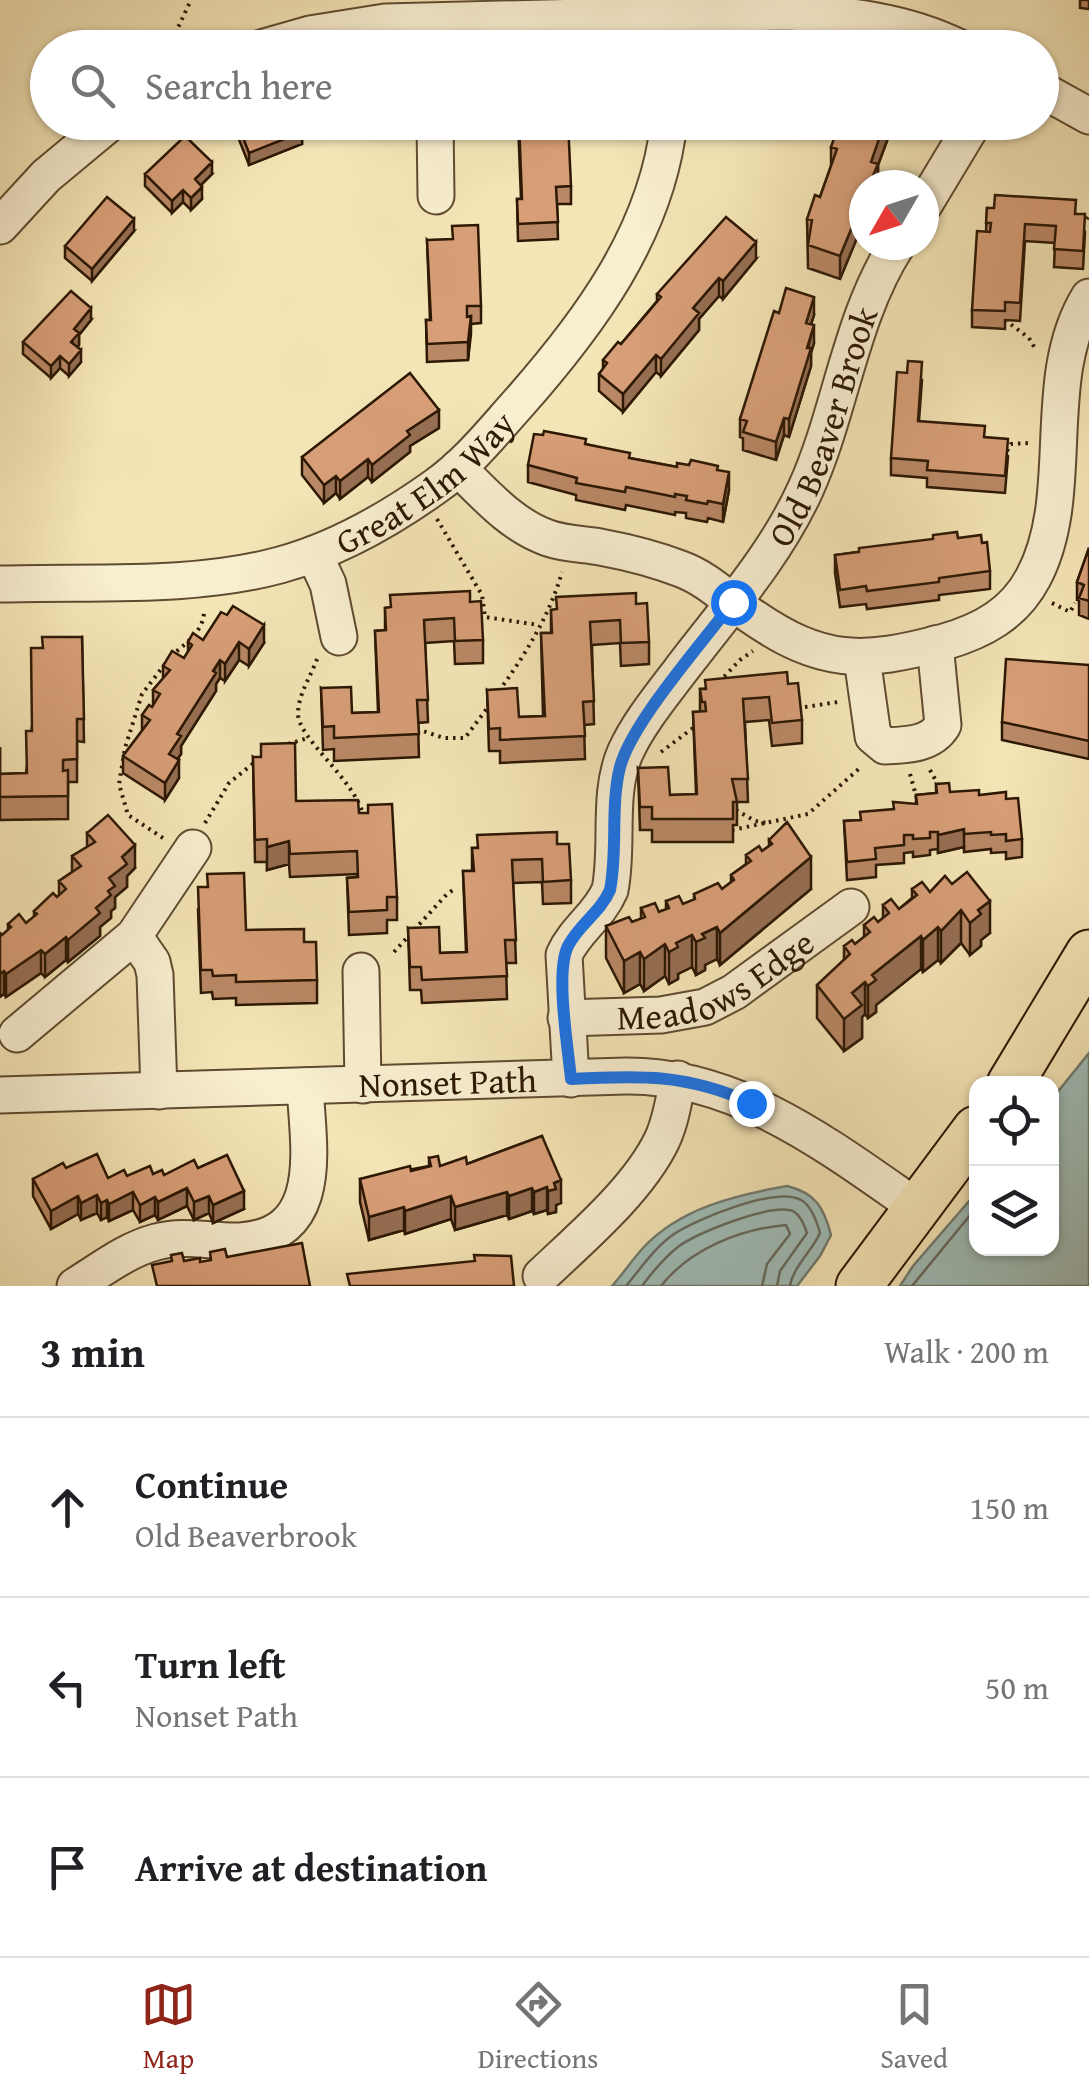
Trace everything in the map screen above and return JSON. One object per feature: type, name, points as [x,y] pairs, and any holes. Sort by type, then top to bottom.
[{"type":"main road","points":[[1015,1076],[1089,953]]},
{"type":"main road","points":[[859,1286],[969,1139]]},
{"type":"street","points":[[676,30],[821,13],[888,23],[908,30]]},
{"type":"street","points":[[336,30],[348,27],[385,30]]},
{"type":"street","points":[[1059,99],[1089,116]]},
{"type":"street","points":[[0,226],[46,176],[89,140]]},
{"type":"street","points":[[435,140],[436,196]]},
{"type":"street","name":"Great Elm Way","points":[[0,584],[204,578],[256,570],[314,554],[421,496],[458,468],[526,394],[603,294],[650,203],[666,140]]},
{"type":"street","points":[[939,181],[963,140]]},
{"type":"street","name":"Old Beaver Brook","points":[[625,754],[668,688],[778,538],[806,488],[871,298],[890,260]]},
{"type":"street","points":[[458,468],[514,520],[546,538],[668,564],[704,580],[769,627],[822,653],[862,658],[936,644],[978,630],[1013,608],[1036,573],[1050,527],[1052,374],[1089,297]]},
{"type":"street","points":[[314,554],[328,584],[339,637]]},
{"type":"street","points":[[862,658],[871,727],[878,742],[892,746],[920,742],[938,733],[943,725],[936,644]]},
{"type":"street","points":[[571,1079],[564,956],[570,941],[604,905],[610,890],[617,786],[625,754]]},
{"type":"street","points":[[17,1034],[134,936],[193,848]]},
{"type":"street","name":"Meadows Edge","points":[[566,1018],[675,1014],[705,1007],[734,992],[851,907]]},
{"type":"street","points":[[134,936],[144,948],[155,976],[159,1091]]},
{"type":"street","points":[[361,972],[363,1085]]},
{"type":"street","name":"Nonset Path","points":[[0,1095],[640,1076],[678,1079],[751,1103],[918,1208]]},
{"type":"street","points":[[541,1276],[652,1158],[663,1139],[678,1079]]},
{"type":"street","points":[[74,1286],[112,1262],[156,1242],[176,1238],[239,1241],[284,1226],[303,1204],[306,1190],[305,1086]]},
{"type":"path","points":[[177,30],[191,0]]},
{"type":"path","points":[[1080,230],[1089,216]]},
{"type":"path","points":[[1006,320],[1030,338],[1052,374]]},
{"type":"path","points":[[421,496],[482,596],[485,618],[539,625]]},
{"type":"path","points":[[417,729],[444,738],[465,738],[524,657],[555,594],[570,543]]},
{"type":"path","points":[[204,578],[204,620],[142,694],[125,748],[119,784],[128,815],[173,845],[193,848],[228,783],[258,760]]},
{"type":"path","points":[[720,682],[753,652],[769,627]]},
{"type":"path","points":[[339,637],[319,646],[297,717],[308,738],[361,802],[364,820]]},
{"type":"path","points":[[625,754],[641,760],[652,758],[686,736],[695,724]]},
{"type":"path","points":[[281,746],[308,738]]},
{"type":"path","points":[[732,830],[808,814],[863,765],[878,742]]},
{"type":"path","points":[[917,806],[926,800]]},
{"type":"path","points":[[732,809],[755,822],[772,824]]},
{"type":"path","points":[[394,952],[456,888]]},
{"type":"water","points":[[1089,1053],[1089,1286],[900,1286],[969,1201],[969,1256],[1059,1256],[1059,1090]]},
{"type":"water","points":[[787,1186],[817,1203],[831,1235],[797,1286],[612,1286],[658,1234],[691,1213],[729,1199]]},
{"type":"building","points":[[181,140],[189,140],[212,162],[195,179],[202,187],[191,198],[183,190],[172,201],[145,174]]},
{"type":"building","points":[[244,140],[282,140],[249,153]]},
{"type":"building","points":[[520,140],[569,140],[571,186],[556,187],[558,222],[518,224],[517,199],[522,199]]},
{"type":"building","points":[[834,140],[879,140],[871,162],[878,164],[875,170],[849,170],[849,234],[840,256],[808,245],[812,220],[807,219],[815,195],[820,197],[837,149],[831,147]]},
{"type":"building","points":[[995,195],[1076,200],[1075,214],[1085,214],[1083,251],[1054,249],[1056,226],[1025,224],[1020,303],[1005,302],[1005,311],[972,310],[977,231],[990,232],[987,208],[994,208]]},
{"type":"building","points":[[107,197],[134,219],[92,269],[65,246]]},
{"type":"building","points":[[726,217],[756,242],[723,281],[719,278],[693,308],[699,313],[661,359],[656,355],[623,394],[599,374],[607,363],[603,360],[618,342],[621,344],[661,297],[657,294]]},
{"type":"building","points":[[478,225],[481,306],[467,306],[467,317],[471,316],[468,342],[427,344],[426,320],[431,320],[427,240],[453,239],[452,226]]},
{"type":"building","points":[[786,288],[814,297],[806,323],[814,325],[807,348],[811,348],[789,419],[784,418],[776,442],[743,432],[747,421],[740,419],[774,311],[779,313]]},
{"type":"building","points":[[71,291],[91,308],[74,329],[79,333],[71,342],[81,350],[69,364],[60,356],[51,366],[23,342]]},
{"type":"building","points":[[908,361],[922,362],[918,421],[985,426],[984,437],[1008,439],[1005,476],[927,470],[928,461],[891,458],[897,372],[907,373]]},
{"type":"building","points":[[410,373],[439,410],[407,431],[410,435],[372,465],[368,459],[340,481],[336,476],[324,485],[302,457]]},
{"type":"building","points":[[544,431],[586,439],[585,444],[630,453],[629,458],[677,467],[677,463],[689,465],[691,460],[718,466],[717,470],[729,472],[723,504],[626,487],[625,492],[576,483],[577,478],[528,465],[534,434],[543,435]]},
{"type":"building","points":[[957,532],[958,538],[981,535],[982,543],[987,542],[990,571],[939,578],[939,582],[867,591],[866,586],[840,590],[835,555]]},
{"type":"building","points":[[1089,548],[1089,601],[1079,598],[1084,585],[1077,582]]},
{"type":"building","points":[[470,591],[470,602],[481,601],[483,640],[455,641],[454,618],[424,620],[428,700],[417,700],[419,734],[334,738],[334,726],[323,727],[321,688],[351,687],[352,713],[379,712],[375,631],[386,630],[385,608],[391,607],[390,595]]},
{"type":"building","points":[[636,593],[636,604],[647,603],[649,642],[621,643],[620,620],[590,622],[594,701],[583,702],[585,736],[500,740],[500,728],[489,729],[487,690],[517,688],[519,717],[545,716],[541,633],[552,633],[551,610],[557,609],[556,597]]},
{"type":"building","points":[[233,606],[264,625],[249,649],[239,642],[225,664],[220,660],[213,671],[216,673],[177,734],[181,736],[169,754],[179,760],[165,783],[123,756],[150,720],[142,715],[160,694],[153,690],[170,670],[163,666],[172,651],[184,658],[192,645],[188,642],[193,633],[203,640],[221,612],[227,615]]},
{"type":"building","points":[[42,637],[82,637],[84,719],[77,719],[77,759],[63,760],[63,771],[68,770],[68,796],[0,797],[0,774],[27,773],[26,731],[32,731],[31,648],[43,648]]},
{"type":"building","points":[[1006,659],[1089,665],[1089,741],[1002,722]]},
{"type":"building","points":[[787,672],[788,684],[798,683],[802,720],[772,723],[769,697],[743,699],[748,779],[732,779],[737,802],[733,802],[733,819],[652,819],[652,807],[640,807],[638,768],[668,767],[670,795],[697,794],[693,712],[706,711],[700,689],[706,689],[705,680]]},
{"type":"building","points":[[295,743],[296,801],[358,800],[359,813],[368,813],[368,805],[392,804],[397,897],[387,897],[387,910],[349,912],[347,878],[358,877],[357,851],[290,854],[289,841],[267,847],[267,839],[255,840],[253,757],[261,757],[261,744]]},
{"type":"building","points":[[949,783],[950,792],[1006,792],[1006,799],[1018,798],[1022,839],[1006,841],[1006,834],[991,832],[964,834],[964,829],[938,835],[930,832],[930,838],[904,835],[904,845],[875,848],[876,859],[847,862],[844,821],[861,820],[860,812],[894,809],[893,802],[917,804],[916,795],[937,793],[936,784]]},
{"type":"building","points":[[108,815],[135,845],[122,857],[127,864],[109,878],[115,886],[96,908],[100,913],[68,940],[66,937],[45,954],[41,950],[6,974],[0,974],[0,933],[11,927],[8,924],[19,914],[26,923],[53,893],[57,897],[66,889],[59,881],[81,866],[72,856],[95,842],[87,833]]},
{"type":"building","points":[[787,822],[811,857],[720,933],[717,927],[702,934],[705,938],[696,942],[692,935],[676,943],[678,947],[669,952],[665,944],[644,959],[640,952],[624,961],[606,926],[629,917],[632,922],[645,917],[641,908],[655,903],[659,912],[669,908],[666,901],[679,896],[683,904],[718,883],[722,889],[734,880],[731,875],[751,861],[746,855],[759,846],[762,851],[772,844],[769,840]]},
{"type":"building","points":[[557,832],[557,844],[569,844],[571,880],[543,882],[542,859],[512,860],[516,940],[505,940],[507,976],[422,980],[421,967],[410,967],[408,928],[439,927],[440,953],[467,952],[463,871],[474,871],[472,848],[478,848],[477,835]]},
{"type":"building","points":[[967,872],[990,901],[978,910],[981,914],[970,923],[961,910],[941,931],[938,927],[923,940],[921,936],[872,975],[876,980],[868,986],[865,982],[852,993],[862,1005],[844,1019],[817,985],[850,954],[844,946],[852,940],[855,944],[870,932],[864,925],[874,917],[878,922],[889,913],[883,905],[891,899],[899,909],[917,895],[912,889],[922,882],[930,892],[945,876],[952,884]]},
{"type":"building","points":[[244,873],[246,930],[304,929],[304,942],[316,942],[317,980],[236,982],[236,975],[213,976],[212,970],[201,970],[198,887],[208,887],[207,874]]},
{"type":"building","points":[[542,1136],[561,1180],[554,1183],[556,1189],[548,1191],[547,1187],[534,1192],[532,1188],[509,1196],[507,1192],[455,1207],[451,1196],[405,1211],[404,1207],[369,1217],[360,1179],[410,1166],[411,1171],[431,1166],[429,1158],[438,1156],[440,1166],[466,1157],[467,1164]]},
{"type":"building","points":[[97,1154],[108,1178],[124,1170],[127,1176],[150,1166],[153,1174],[162,1170],[164,1175],[194,1160],[198,1168],[227,1155],[244,1191],[213,1205],[209,1196],[194,1202],[187,1188],[158,1202],[155,1197],[140,1205],[133,1192],[109,1204],[107,1200],[101,1203],[97,1195],[81,1203],[78,1196],[51,1211],[33,1179],[63,1163],[66,1168]]},
{"type":"building","points":[[302,1243],[310,1286],[157,1286],[152,1265],[172,1261],[171,1255],[182,1253],[184,1261],[200,1258],[200,1262],[211,1260],[210,1252],[225,1249],[227,1257]]},
{"type":"building","points":[[474,1255],[511,1256],[514,1286],[350,1286],[347,1274],[475,1261]]},
{"type":"route","points":[[733,602],[626,750],[617,786],[610,890],[604,905],[570,941],[562,968],[571,1079],[678,1079],[703,1084],[751,1103]]}]
